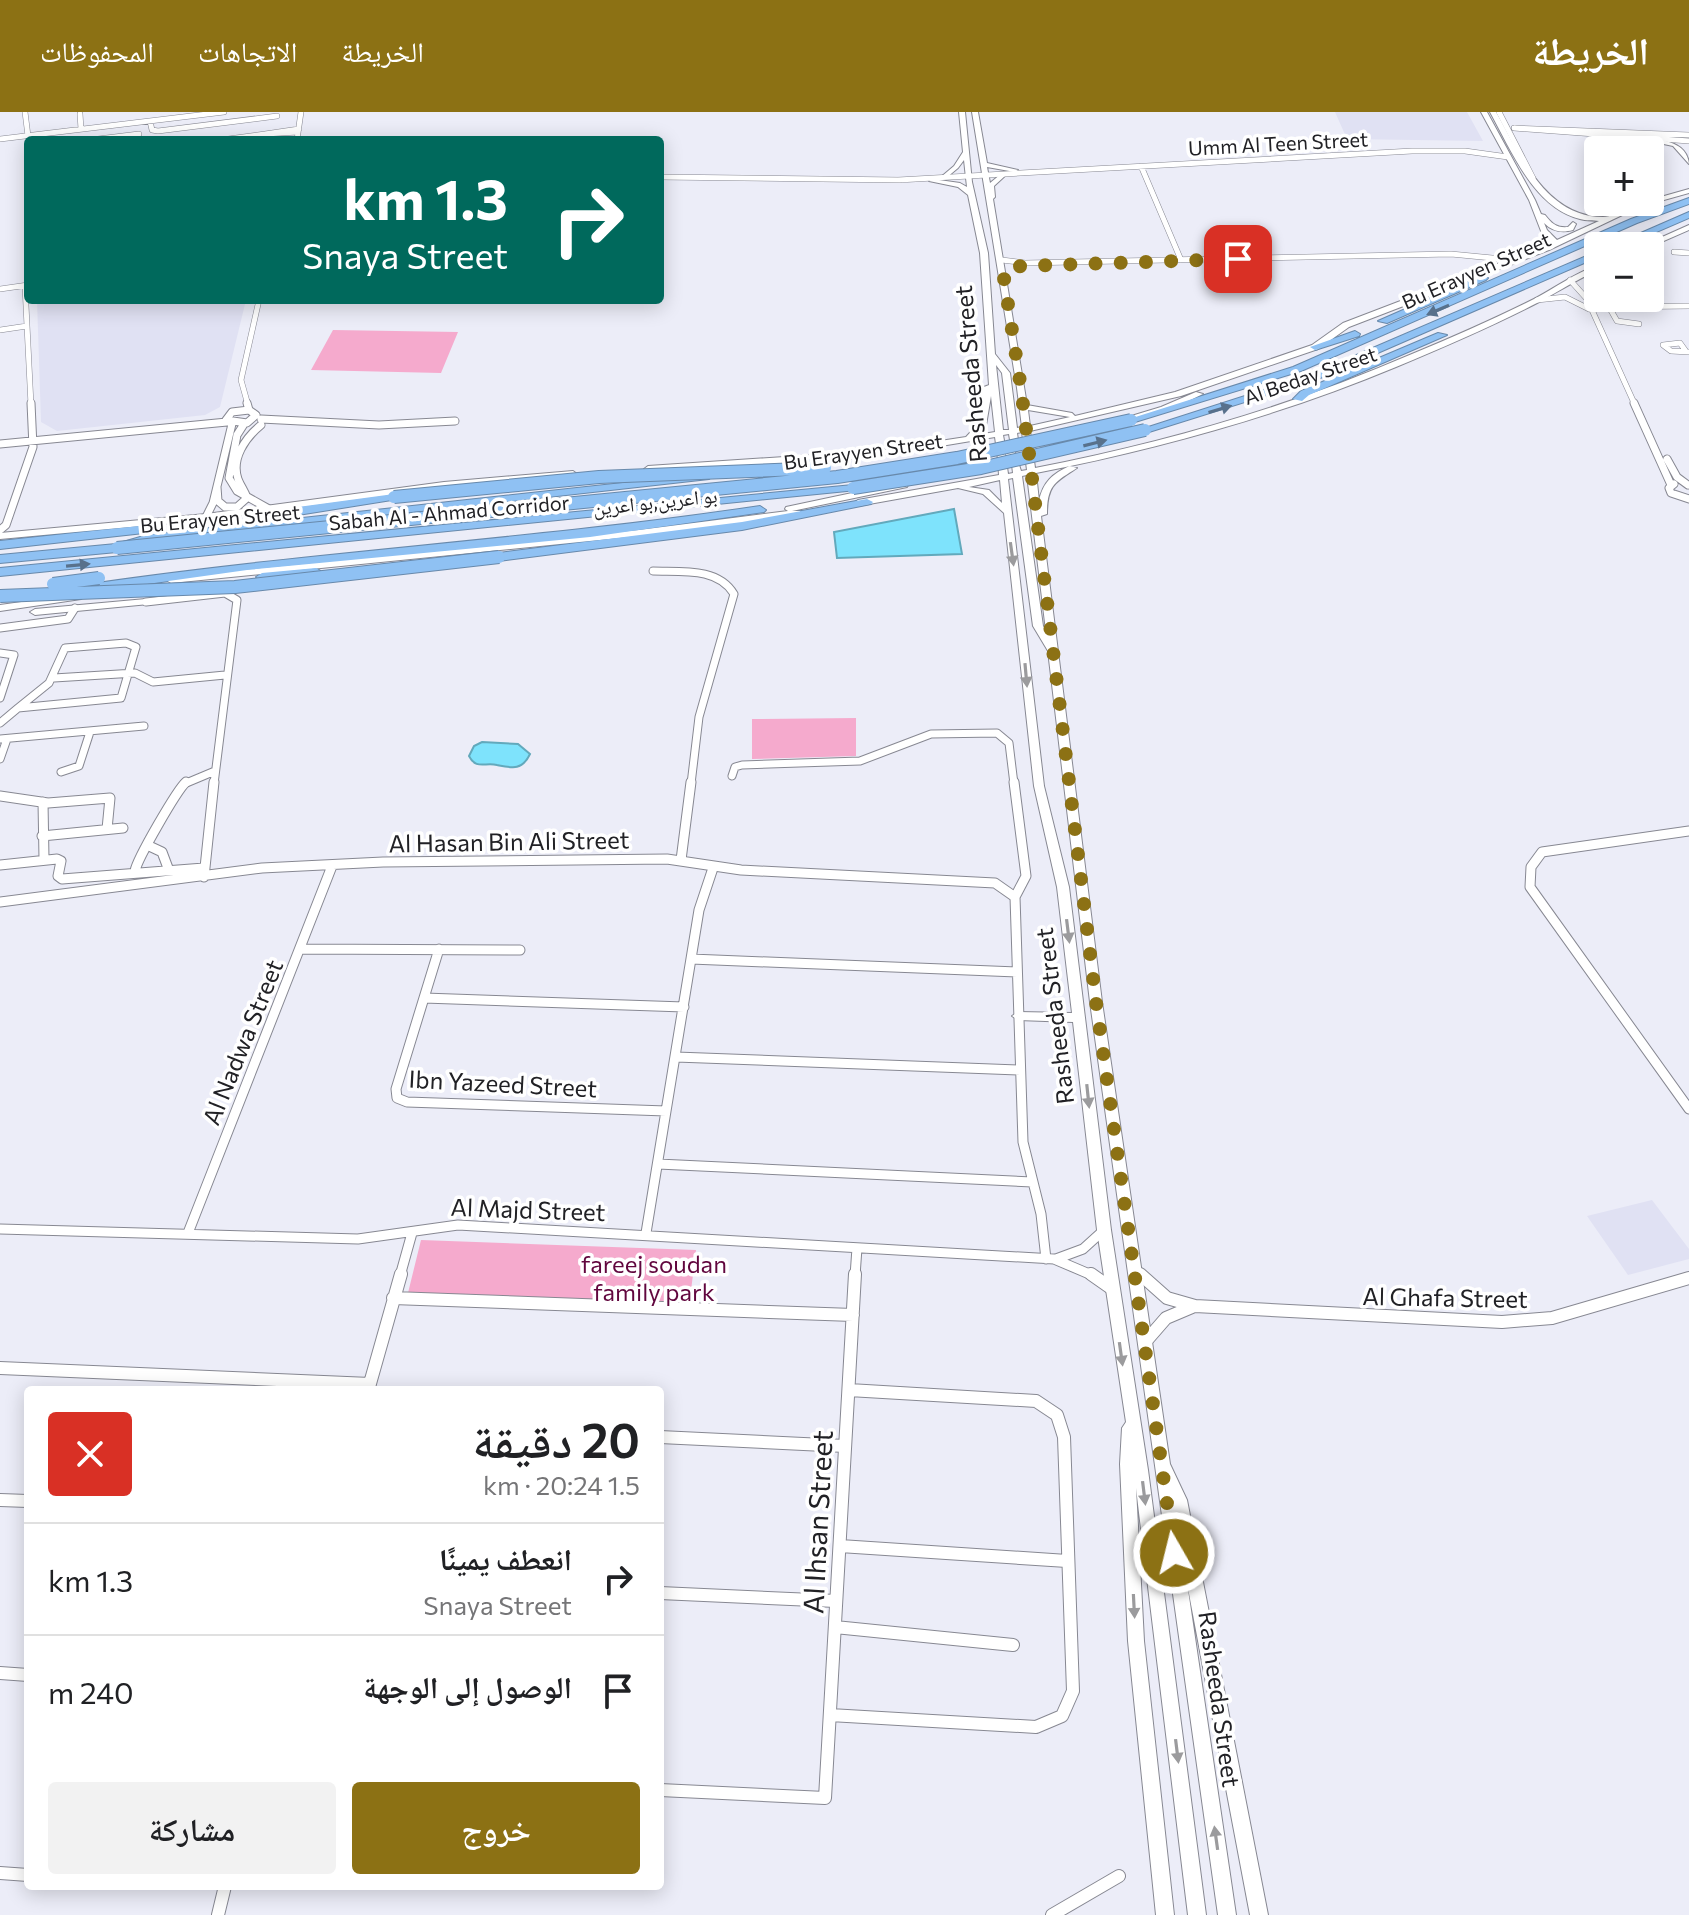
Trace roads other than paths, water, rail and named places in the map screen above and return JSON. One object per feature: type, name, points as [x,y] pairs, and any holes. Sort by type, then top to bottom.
[{"type":"highway","name":"Bu Erayyen Street","points":[[0,559],[689,494],[837,477],[981,453],[1131,420],[1297,369],[1568,250],[1689,201]]},
{"type":"highway","points":[[1649,232],[1689,215]]},
{"type":"highway","points":[[1315,347],[1338,341],[1536,258],[1568,250]]},
{"type":"highway","name":"Bu Erayyen Street","points":[[785,504],[833,497],[853,488],[981,468],[1145,430],[1314,377],[1584,260]]},
{"type":"highway","points":[[1298,399],[1530,294],[1584,262]]},
{"type":"highway","points":[[241,520],[394,497],[552,481],[822,468],[965,451],[981,453]]},
{"type":"highway","points":[[117,548],[156,538],[674,481],[833,458]]},
{"type":"highway","points":[[0,545],[638,479],[703,466]]},
{"type":"highway","name":"Sabah Al - Ahmad Corridor","points":[[0,572],[853,488]]},
{"type":"highway","points":[[0,591],[235,587],[742,526],[867,502]]},
{"type":"highway","points":[[0,605],[172,573],[655,525],[785,504]]},
{"type":"highway","name":"بو اعرين,بو اعرين","points":[[0,591],[785,504]]},
{"type":"highway","points":[[0,591],[262,577],[563,548]]},
{"type":"main road","name":"Rasheeda Street","points":[[962,112],[967,150],[992,216],[1002,256],[1096,1002],[1227,1915]]},
{"type":"main road","name":"Rasheeda Street","points":[[975,112],[983,164],[976,176],[972,195],[984,253],[990,353],[1006,511],[1039,786],[1063,887],[1111,1288],[1141,1470],[1197,1915]]},
{"type":"main road","points":[[1491,114],[1551,208],[1574,227],[1561,230],[1550,226],[1503,148],[1491,114]]},
{"type":"main road","points":[[964,126],[971,132],[976,176],[992,238],[1002,256]]},
{"type":"main road","points":[[1689,140],[1685,149],[1689,156]]},
{"type":"main road","points":[[1664,143],[1675,145],[1689,162]]},
{"type":"main road","points":[[944,177],[956,167],[967,150]]},
{"type":"main road","points":[[983,164],[1015,170]]},
{"type":"main road","points":[[992,216],[991,186],[1003,175]]},
{"type":"main road","points":[[932,181],[960,185],[972,195]]},
{"type":"main road","points":[[1540,188],[1566,214],[1589,219],[1612,218]]},
{"type":"main road","name":"Al Beday Street","points":[[1315,347],[1346,325],[1378,316],[1612,218],[1689,191]]},
{"type":"main road","points":[[1532,200],[1544,231],[1556,243]]},
{"type":"main road","points":[[1664,238],[1689,227]]},
{"type":"main road","name":"Al Beday Street","points":[[1030,465],[1069,462],[1147,445],[1368,375],[1535,301],[1584,274]]},
{"type":"main road","name":"Bu Erayyen Street","points":[[2,530],[20,534],[206,517],[444,485],[833,458],[962,441],[1115,410],[1216,382],[1315,347]]},
{"type":"main road","points":[[990,353],[1006,373],[1037,619],[1043,639],[1054,651]]},
{"type":"main road","points":[[962,441],[980,430],[987,389],[993,381]]},
{"type":"main road","points":[[1003,476],[1014,453],[1028,445],[1164,409],[1216,382]]},
{"type":"main road","points":[[1023,407],[1057,415],[1115,410]]},
{"type":"main road","points":[[962,441],[1000,447],[1014,453],[1030,465],[1017,473]]},
{"type":"main road","points":[[767,517],[791,508],[954,473],[960,464],[955,455],[932,445]]},
{"type":"main road","points":[[1045,596],[1048,580],[1043,503],[1046,487],[1064,471],[1132,453],[1147,445]]},
{"type":"main road","name":"Bu Erayyen Street","points":[[0,605],[143,584],[767,517],[867,502],[1017,473]]},
{"type":"main road","points":[[947,487],[986,492],[1006,511]]},
{"type":"main road","points":[[143,584],[130,596],[146,602]]},
{"type":"main road","points":[[0,615],[146,602]]},
{"type":"main road","points":[[1018,1016],[1080,1018]]},
{"type":"main road","points":[[1130,1416],[1127,1464],[1136,1641],[1165,1915]]},
{"type":"main road","points":[[1161,1463],[1179,1500],[1259,1915]]},
{"type":"street","points":[[25,112],[28,136]]},
{"type":"street","points":[[115,112],[117,125]]},
{"type":"street","points":[[49,136],[224,112]]},
{"type":"street","points":[[298,136],[301,112]]},
{"type":"street","points":[[80,114],[87,136]]},
{"type":"street","points":[[1491,114],[1546,127]]},
{"type":"street","points":[[1491,114],[1514,139],[1533,178]]},
{"type":"street","points":[[150,121],[152,130],[158,131],[277,116]]},
{"type":"street","points":[[250,120],[254,136],[299,131]]},
{"type":"street","points":[[1602,136],[1514,128],[1546,127],[1689,140]]},
{"type":"street","points":[[1514,139],[1527,134],[1558,133]]},
{"type":"street","points":[[122,136],[139,134]]},
{"type":"street","points":[[0,139],[24,136]]},
{"type":"street","points":[[1664,139],[1689,140]]},
{"type":"street","name":"Umm Al Teen Street","points":[[1491,153],[1503,148]]},
{"type":"street","name":"Umm Al Teen Street","points":[[976,176],[1015,170],[1427,152],[1491,153],[1508,157]]},
{"type":"street","points":[[1141,166],[1181,260]]},
{"type":"street","name":"Umm Al Teen Street","points":[[976,176],[1068,169]]},
{"type":"street","points":[[898,180],[976,176]]},
{"type":"street","points":[[664,177],[932,181],[976,176]]},
{"type":"street","points":[[1674,252],[1689,253]]},
{"type":"street","points":[[1481,255],[1491,260],[1493,267]]},
{"type":"street","points":[[1003,272],[1021,266],[1181,260],[1481,255],[1513,260]]},
{"type":"street","points":[[1002,256],[1020,263],[1119,262]]},
{"type":"street","points":[[1570,280],[1583,293],[1594,315],[1671,485],[1671,493],[1689,499]]},
{"type":"street","points":[[0,289],[24,286]]},
{"type":"street","points":[[1535,301],[1555,295],[1569,297],[1580,301],[1594,315]]},
{"type":"street","points":[[2,530],[31,462],[33,440],[26,304]]},
{"type":"street","points":[[258,304],[242,376],[244,400],[259,420]]},
{"type":"street","points":[[1639,324],[1617,321],[1609,307],[1689,306]]},
{"type":"street","points":[[0,330],[27,326]]},
{"type":"street","points":[[206,517],[217,487],[230,418],[244,400]]},
{"type":"street","points":[[0,444],[230,418],[249,410]]},
{"type":"street","points":[[230,418],[245,424],[259,420],[379,425],[455,421]]},
{"type":"street","points":[[217,487],[218,501],[225,507],[237,507],[247,498],[248,493],[238,479],[238,465],[246,437],[259,420]]},
{"type":"street","points":[[245,424],[237,435],[228,472],[234,488],[269,509]]},
{"type":"street","points":[[1645,427],[1677,477],[1688,486]]},
{"type":"street","points":[[1671,485],[1688,486]]},
{"type":"street","points":[[653,571],[713,576],[730,584],[734,594],[699,717],[681,860]]},
{"type":"street","points":[[0,865],[44,859],[61,861],[58,876],[62,879],[168,868],[204,872],[225,675],[237,605],[235,596],[216,593],[146,602]]},
{"type":"street","points":[[0,628],[68,619],[75,608]]},
{"type":"street","points":[[0,723],[18,708],[54,678],[65,648],[126,643],[136,647],[124,696],[117,700],[18,708]]},
{"type":"street","points":[[0,653],[14,655],[3,681],[0,698]]},
{"type":"street","points":[[54,678],[130,673],[153,682],[225,675]]},
{"type":"street","points":[[0,759],[3,739],[144,726]]},
{"type":"street","points":[[61,772],[79,766],[90,732]]},
{"type":"street","points":[[732,776],[735,767],[742,765],[869,760],[931,734],[991,732],[1003,736],[1009,743],[1026,876],[1015,897],[1023,1142],[1050,1259]]},
{"type":"street","points":[[135,871],[137,858],[177,790],[187,781],[215,771]]},
{"type":"street","points":[[0,796],[43,802],[110,798],[107,829]]},
{"type":"street","points":[[43,802],[44,859]]},
{"type":"street","points":[[42,836],[123,828]]},
{"type":"street","points":[[1689,831],[1542,852],[1531,867],[1530,887],[1689,1109]]},
{"type":"street","points":[[147,845],[162,852],[168,868]]},
{"type":"street","name":"Al Hasan Bin Ali Street","points":[[0,902],[204,872],[293,866],[681,860],[713,868],[995,883],[1015,897]]},
{"type":"street","name":"Al Nadwa Street","points":[[188,1233],[332,866]]},
{"type":"street","points":[[646,1233],[701,899],[713,868]]},
{"type":"street","points":[[300,949],[520,950]]},
{"type":"street","name":"Ibn Yazeed Street","points":[[439,949],[396,1089],[395,1094],[401,1101],[666,1111]]},
{"type":"street","points":[[691,959],[1017,972]]},
{"type":"street","points":[[424,998],[684,1007]]},
{"type":"street","points":[[676,1057],[1020,1070]]},
{"type":"street","points":[[658,1164],[1032,1182]]},
{"type":"street","name":"Al Majd Street","points":[[0,1229],[368,1239],[412,1233],[435,1226],[458,1225],[646,1233],[1050,1259],[1085,1270],[1111,1288]]},
{"type":"street","name":"Al Majd Street","points":[[1050,1259],[1083,1249],[1104,1230]]},
{"type":"street","points":[[369,1386],[412,1233]]},
{"type":"street","name":"Al Ihsan Street","points":[[664,1790],[825,1798],[857,1248]]},
{"type":"street","name":"Al Ghafa Street","points":[[1136,1270],[1167,1298],[1195,1306],[1502,1322],[1552,1318],[1689,1278]]},
{"type":"street","points":[[393,1298],[853,1315]]},
{"type":"street","points":[[1146,1341],[1166,1318],[1195,1306]]},
{"type":"street","points":[[0,1368],[350,1386]]},
{"type":"street","points":[[830,1715],[1036,1727],[1064,1717],[1072,1706],[1073,1691],[1063,1425],[1048,1406],[1036,1401],[849,1390]]},
{"type":"street","points":[[664,1437],[845,1446]]},
{"type":"street","points":[[0,1500],[24,1501]]},
{"type":"street","points":[[840,1546],[1067,1561]]},
{"type":"street","points":[[664,1593],[836,1601]]},
{"type":"street","points":[[835,1627],[1013,1645]]},
{"type":"street","points":[[0,1673],[24,1675]]},
{"type":"street","points":[[0,1873],[24,1875]]},
{"type":"street","points":[[1052,1915],[1119,1876]]},
{"type":"street","points":[[218,1915],[225,1890]]},
{"type":"water","points":[[954,509],[962,554],[837,558],[834,532]]},
{"type":"water","points":[[482,742],[518,744],[530,754],[524,763],[516,767],[478,764],[469,756],[474,746]]},
{"type":"park label","name":"fareej soudan family park","points":[[654,1277]]}]
